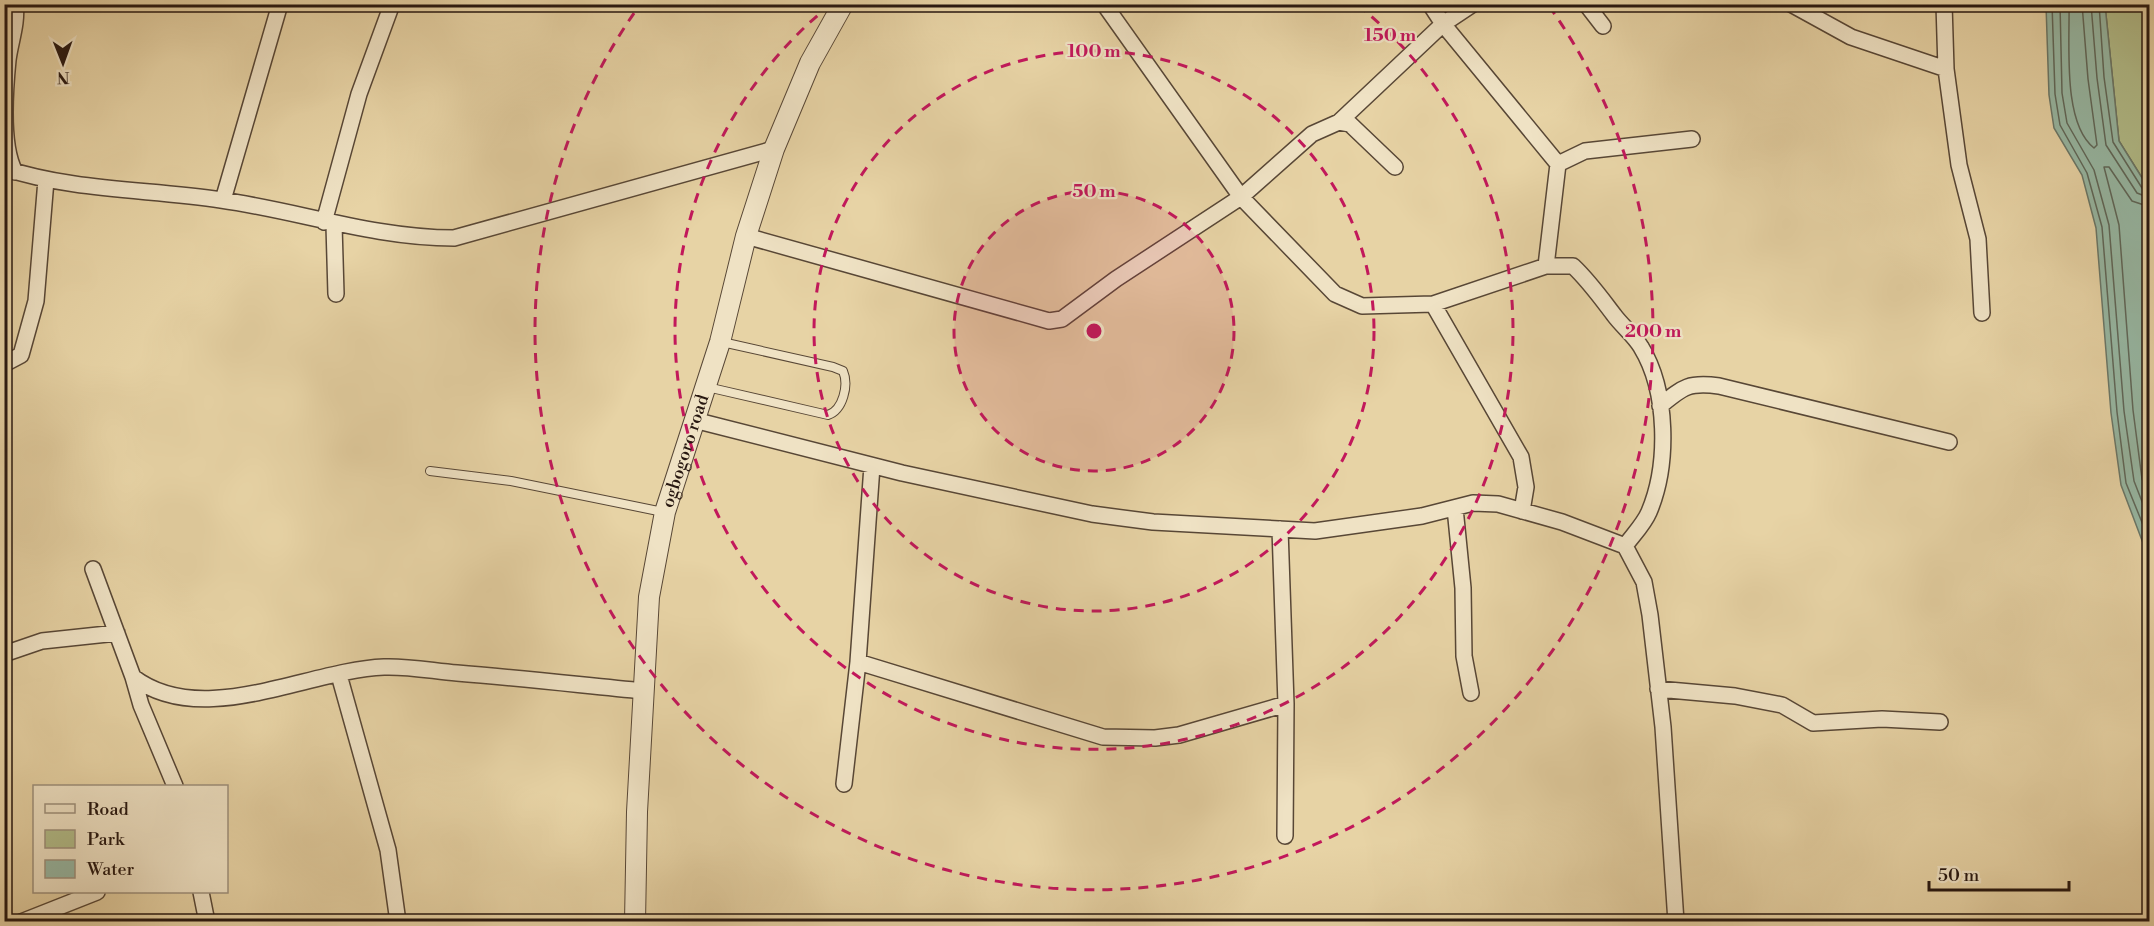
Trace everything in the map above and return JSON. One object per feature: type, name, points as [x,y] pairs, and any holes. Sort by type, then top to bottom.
[{"type":"street","points":[[15,4],[8,62],[7,140],[10,170],[46,180],[223,200],[329,224],[423,238],[454,238],[774,149]]},
{"type":"street","points":[[223,200],[279,4]]},
{"type":"street","points":[[336,294],[329,224],[359,94],[392,4]]},
{"type":"street","name":"ogbogoro road","points":[[635,921],[642,691],[649,597],[665,512],[720,342],[746,236],[774,149],[810,63],[843,4]]},
{"type":"street","points":[[1104,4],[1241,197],[1335,294],[1362,306],[1433,304],[1546,266],[1573,266],[1586,277],[1640,346],[1654,373],[1660,406],[1663,433],[1659,472],[1649,513],[1625,546]]},
{"type":"street","points":[[1430,4],[1443,24],[1558,164],[1546,266]]},
{"type":"street","points":[[746,236],[1049,321],[1062,319],[1116,279],[1241,197],[1312,134],[1339,122],[1443,24],[1473,4]]},
{"type":"street","points":[[1586,4],[1603,26]]},
{"type":"street","points":[[1791,4],[1851,37],[1946,69]]},
{"type":"street","points":[[1944,4],[1946,69],[1959,165],[1978,239],[1982,313]]},
{"type":"street","points":[[1339,122],[1350,124],[1395,167]]},
{"type":"street","points":[[1558,164],[1586,151],[1692,139]]},
{"type":"street","points":[[4,364],[21,355],[36,301],[46,180]]},
{"type":"street","points":[[1433,304],[1521,457],[1527,487],[1522,511]]},
{"type":"street","points":[[1660,406],[1681,389],[1696,383],[1719,386],[1948,442]]},
{"type":"street","points":[[694,420],[872,466],[1092,514],[1153,522],[1315,531],[1422,516],[1473,503],[1498,504],[1625,546],[1644,582],[1670,806],[1676,921]]},
{"type":"street","points":[[844,784],[858,662],[872,466]]},
{"type":"street","points":[[1455,508],[1463,588],[1464,656],[1472,693]]},
{"type":"street","points":[[1280,529],[1286,705],[1285,836]]},
{"type":"street","points":[[93,569],[141,705],[175,785]]},
{"type":"street","points":[[4,654],[42,641],[117,633]]},
{"type":"street","points":[[858,662],[1103,737],[1155,738],[1179,735],[1286,705]]},
{"type":"street","points":[[133,677],[146,687],[168,696],[216,698],[267,692],[384,667],[642,691]]},
{"type":"street","points":[[339,675],[388,850],[398,921]]},
{"type":"street","points":[[1658,689],[1746,697],[1782,705],[1813,723],[1882,719],[1940,722]]},
{"type":"street","points":[[21,921],[92,893]]},
{"type":"street","points":[[201,893],[207,921]]},
{"type":"lane","points":[[705,387],[828,415],[838,408],[846,387],[843,371],[833,367],[720,342]]},
{"type":"lane","points":[[430,471],[511,481],[665,512]]},
{"type":"green space","points":[[2105,5],[2149,5],[2149,189],[2119,141]]},
{"type":"water","points":[[2046,5],[2105,5],[2119,141],[2149,189],[2149,567],[2146,551],[2121,485],[2111,413],[2096,228],[2082,175],[2054,128],[2049,95]]}]
